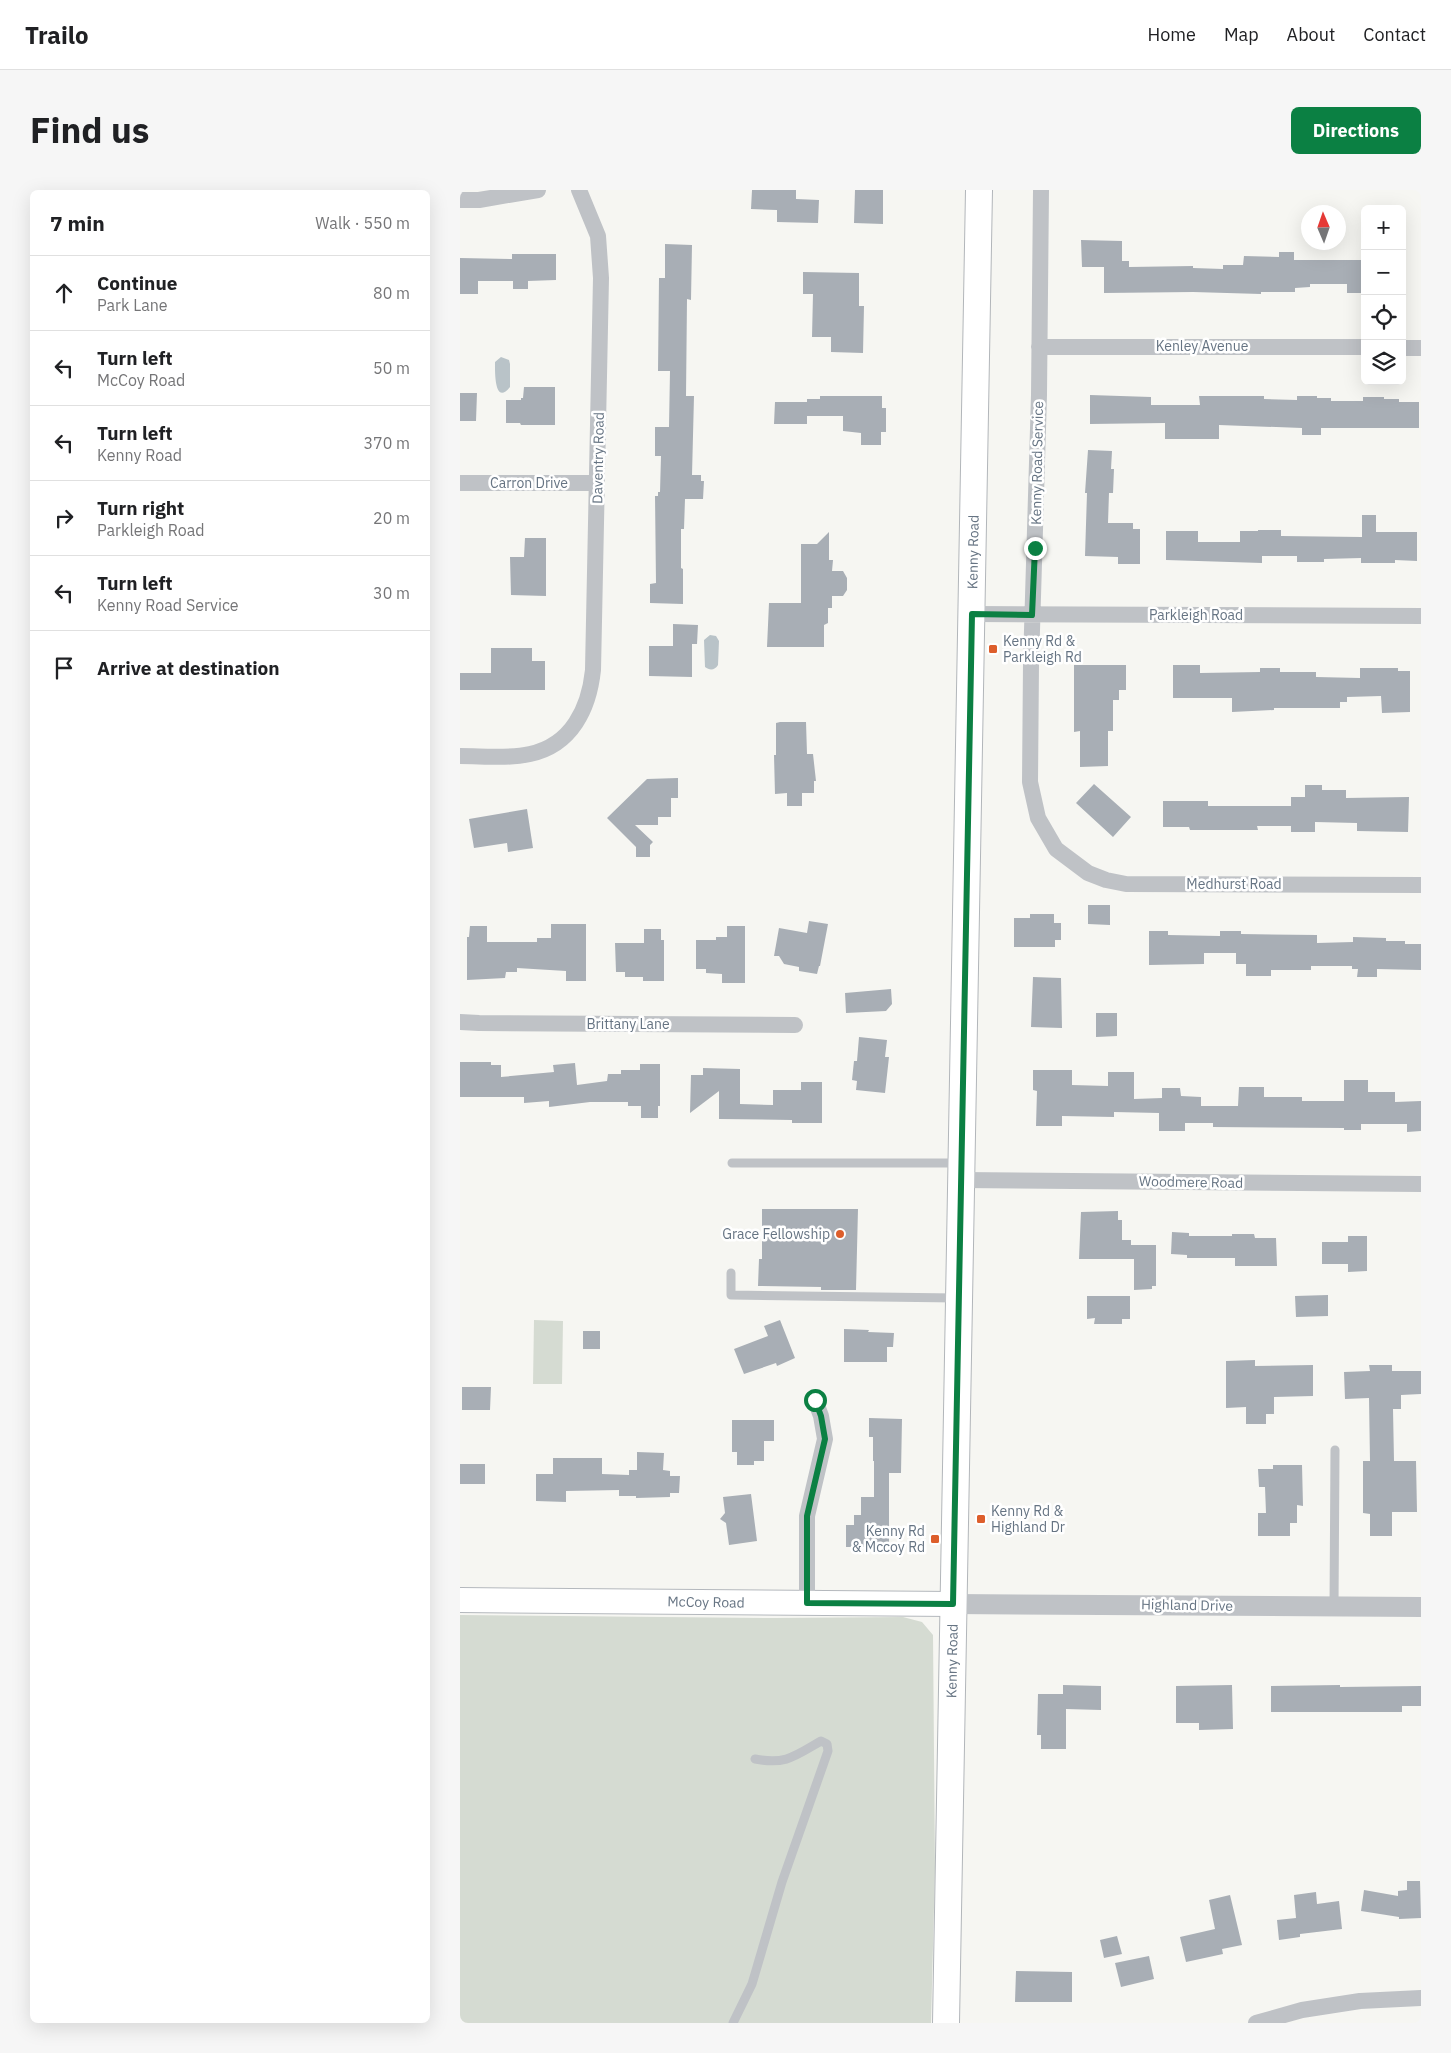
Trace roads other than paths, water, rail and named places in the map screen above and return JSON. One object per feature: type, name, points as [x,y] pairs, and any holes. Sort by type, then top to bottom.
[{"type":"main road","name":"Kenny Road","points":[[946,2023],[979,190]]},
{"type":"main road","name":"McCoy Road","points":[[460,1600],[953,1604]]},
{"type":"street","points":[[460,200],[479,200],[538,190]]},
{"type":"street","name":"Daventry Road","points":[[460,756],[530,754],[547,749],[574,726],[585,709],[591,690],[593,670],[601,278],[598,236],[579,190]]},
{"type":"street","name":"Kenny Road Service","points":[[1041,190],[1030,782],[1038,818],[1056,849]]},
{"type":"street","name":"Kenley Avenue","points":[[1039,347],[1361,347]]},
{"type":"street","points":[[1406,348],[1421,348]]},
{"type":"street","name":"Carron Drive","points":[[460,484],[597,483]]},
{"type":"street","name":"Parkleigh Road","points":[[972,614],[1421,616]]},
{"type":"street","name":"Medhurst Road","points":[[1056,849],[1088,873],[1106,880],[1126,884],[1421,885]]},
{"type":"street","name":"Brittany Lane","points":[[460,1022],[795,1025]]},
{"type":"street","name":"Woodmere Road","points":[[961,1172],[1421,1184]]},
{"type":"street","points":[[807,1603],[807,1516],[825,1439],[821,1416],[815,1400]]},
{"type":"street","name":"Highland Drive","points":[[953,1604],[1421,1607]]},
{"type":"street","points":[[1256,2023],[1302,2010],[1350,2002],[1421,1998]]},
{"type":"lane","points":[[732,1163],[961,1172]]},
{"type":"lane","points":[[731,1273],[731,1295],[959,1298]]},
{"type":"lane","points":[[1334,1607],[1335,1450]]},
{"type":"lane","points":[[733,2023],[752,1984],[782,1882],[828,1751],[827,1744],[821,1741],[797,1756],[783,1761],[770,1762],[755,1759]]},
{"type":"place","name":"Kenny Rd & Parkleigh Rd","points":[[993,649]]},
{"type":"place","name":"Grace Fellowship","points":[[840,1234]]},
{"type":"place","name":"Kenny Rd & Highland Dr","points":[[981,1519]]},
{"type":"place","name":"Kenny Rd & Mccoy Rd","points":[[935,1539]]}]
